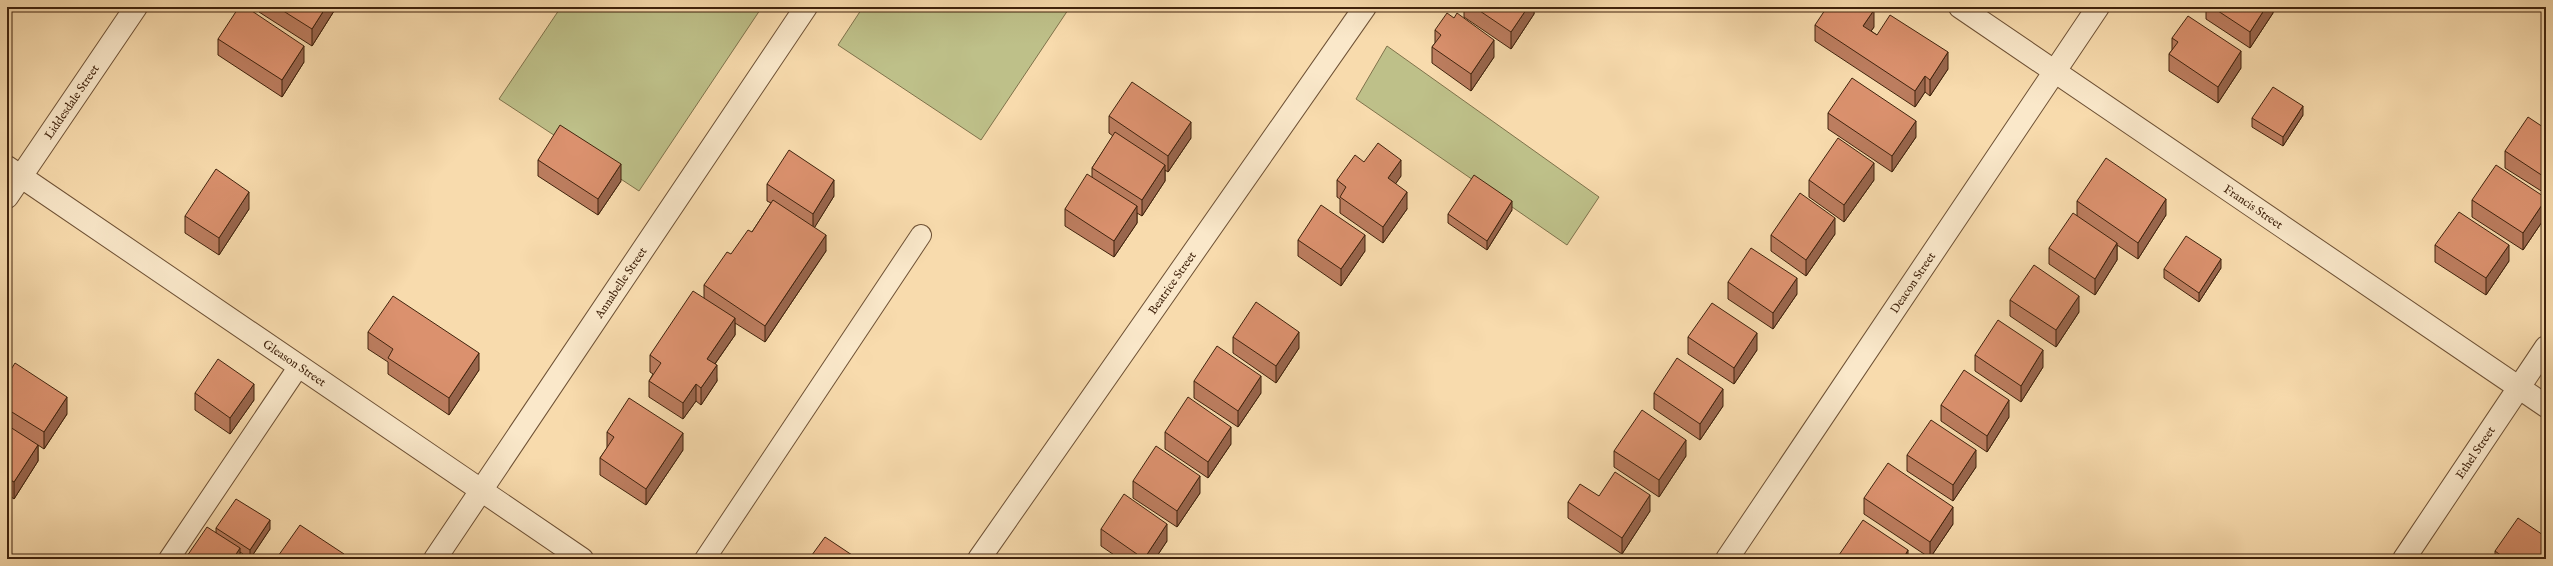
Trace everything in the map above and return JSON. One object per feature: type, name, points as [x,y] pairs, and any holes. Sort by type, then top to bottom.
[{"type":"street","name":"Liddesdale Street","points":[[7,197],[14,171],[136,7]]},
{"type":"street","name":"Annabelle Street","points":[[435,559],[806,7]]},
{"type":"street","name":"Beatrice Street","points":[[979,559],[1365,7]]},
{"type":"street","name":"Francis Street","points":[[1960,7],[2546,406]]},
{"type":"street","name":"Deacon Street","points":[[1727,559],[2098,7]]},
{"type":"street","name":"Gleason Street","points":[[14,171],[582,559]]},
{"type":"street","name":"Ethel Street","points":[[2404,559],[2546,347]]},
{"type":"lane","points":[[705,559],[921,235]]},
{"type":"lane","points":[[169,559],[299,366]]},
{"type":"green space","points":[[561,7],[762,7],[639,191],[499,99]]},
{"type":"green space","points":[[863,7],[1070,7],[981,140],[838,45]]},
{"type":"green space","points":[[1387,46],[1599,197],[1567,245],[1356,99]]},
{"type":"building","points":[[239,7],[246,7],[304,46],[282,80],[218,39]]},
{"type":"building","points":[[277,7],[326,7],[312,29]]},
{"type":"building","points":[[1474,7],[1528,7],[1511,32]]},
{"type":"building","points":[[1827,7],[1869,7],[1874,10],[1863,26],[1877,35],[1890,15],[1948,52],[1930,80],[1925,76],[1915,91],[1815,25]]},
{"type":"building","points":[[2212,7],[2266,7],[2250,32]]},
{"type":"building","points":[[1447,13],[1454,18],[1457,13],[1494,40],[1471,74],[1432,47],[1441,35],[1435,30]]},
{"type":"building","points":[[2188,16],[2241,51],[2218,87],[2169,54],[2178,42],[2172,38]]},
{"type":"building","points":[[1852,78],[1916,121],[1892,156],[1828,113]]},
{"type":"building","points":[[1132,82],[1191,122],[1168,156],[1109,116]]},
{"type":"building","points":[[2273,87],[2303,106],[2283,137],[2252,118]]},
{"type":"building","points":[[2528,117],[2546,129],[2546,178],[2505,151]]},
{"type":"building","points":[[560,125],[621,164],[598,199],[538,160]]},
{"type":"building","points":[[1115,132],[1165,165],[1142,200],[1092,168]]},
{"type":"building","points":[[1838,138],[1874,163],[1844,205],[1809,180]]},
{"type":"building","points":[[1378,143],[1401,160],[1388,178],[1407,192],[1383,227],[1340,197],[1346,187],[1337,180],[1355,155],[1364,162]]},
{"type":"building","points":[[789,150],[834,180],[813,214],[767,184]]},
{"type":"building","points":[[2106,158],[2166,199],[2138,243],[2077,201]]},
{"type":"building","points":[[2496,165],[2546,198],[2523,233],[2472,200]]},
{"type":"building","points":[[216,169],[249,192],[219,238],[185,216]]},
{"type":"building","points":[[1087,174],[1137,206],[1114,241],[1065,209]]},
{"type":"building","points":[[1474,175],[1512,201],[1487,241],[1448,214]]},
{"type":"building","points":[[1800,193],[1835,218],[1806,260],[1771,235]]},
{"type":"building","points":[[773,200],[826,235],[765,326],[704,285],[727,252],[731,254],[748,230],[752,232]]},
{"type":"building","points":[[1321,205],[1365,235],[1341,269],[1298,240]]},
{"type":"building","points":[[2459,212],[2509,245],[2486,278],[2435,245]]},
{"type":"building","points":[[2073,213],[2117,243],[2095,279],[2049,248]]},
{"type":"building","points":[[2186,236],[2221,259],[2199,293],[2164,269]]},
{"type":"building","points":[[1751,248],[1797,278],[1773,313],[1728,282]]},
{"type":"building","points":[[2034,265],[2079,296],[2056,330],[2010,300]]},
{"type":"building","points":[[693,291],[735,318],[707,359],[717,365],[701,388],[696,384],[683,403],[649,381],[661,363],[650,355]]},
{"type":"building","points":[[393,296],[479,353],[449,398],[388,358],[393,349],[368,332]]},
{"type":"building","points":[[1256,302],[1299,332],[1276,366],[1233,337]]},
{"type":"building","points":[[1712,303],[1757,333],[1734,368],[1688,337]]},
{"type":"building","points":[[1998,320],[2043,350],[2021,386],[1975,355]]},
{"type":"building","points":[[1217,346],[1261,376],[1238,411],[1194,381]]},
{"type":"building","points":[[1677,358],[1723,389],[1700,424],[1654,393]]},
{"type":"building","points":[[218,359],[254,384],[230,418],[195,393]]},
{"type":"building","points":[[15,363],[67,397],[44,432],[7,409],[7,376]]},
{"type":"building","points":[[1964,370],[2009,400],[1987,436],[1941,405]]},
{"type":"building","points":[[1188,397],[1231,427],[1208,462],[1165,432]]},
{"type":"building","points":[[629,398],[683,433],[646,489],[600,458],[614,437],[607,432]]},
{"type":"building","points":[[1642,410],[1686,440],[1659,480],[1614,451]]},
{"type":"building","points":[[1931,420],[1976,450],[1953,485],[1907,455]]},
{"type":"building","points":[[7,425],[38,445],[14,482],[7,478]]},
{"type":"building","points":[[1156,446],[1200,476],[1177,511],[1133,481]]},
{"type":"building","points":[[1888,463],[1953,507],[1930,542],[1864,498]]},
{"type":"building","points":[[1615,472],[1650,495],[1622,538],[1568,502],[1580,484],[1599,496]]},
{"type":"building","points":[[1124,494],[1167,524],[1144,559],[1101,529]]},
{"type":"building","points":[[236,499],[270,520],[250,550],[216,528]]},
{"type":"building","points":[[2518,518],[2546,537],[2546,557],[2544,559],[2506,559],[2495,551]]},
{"type":"building","points":[[1863,520],[1908,550],[1903,559],[1846,559],[1839,555]]},
{"type":"building","points":[[300,525],[344,554],[341,559],[276,559]]},
{"type":"building","points":[[207,527],[240,548],[233,559],[192,559],[187,556]]},
{"type":"building","points":[[825,537],[858,559],[809,559]]}]
